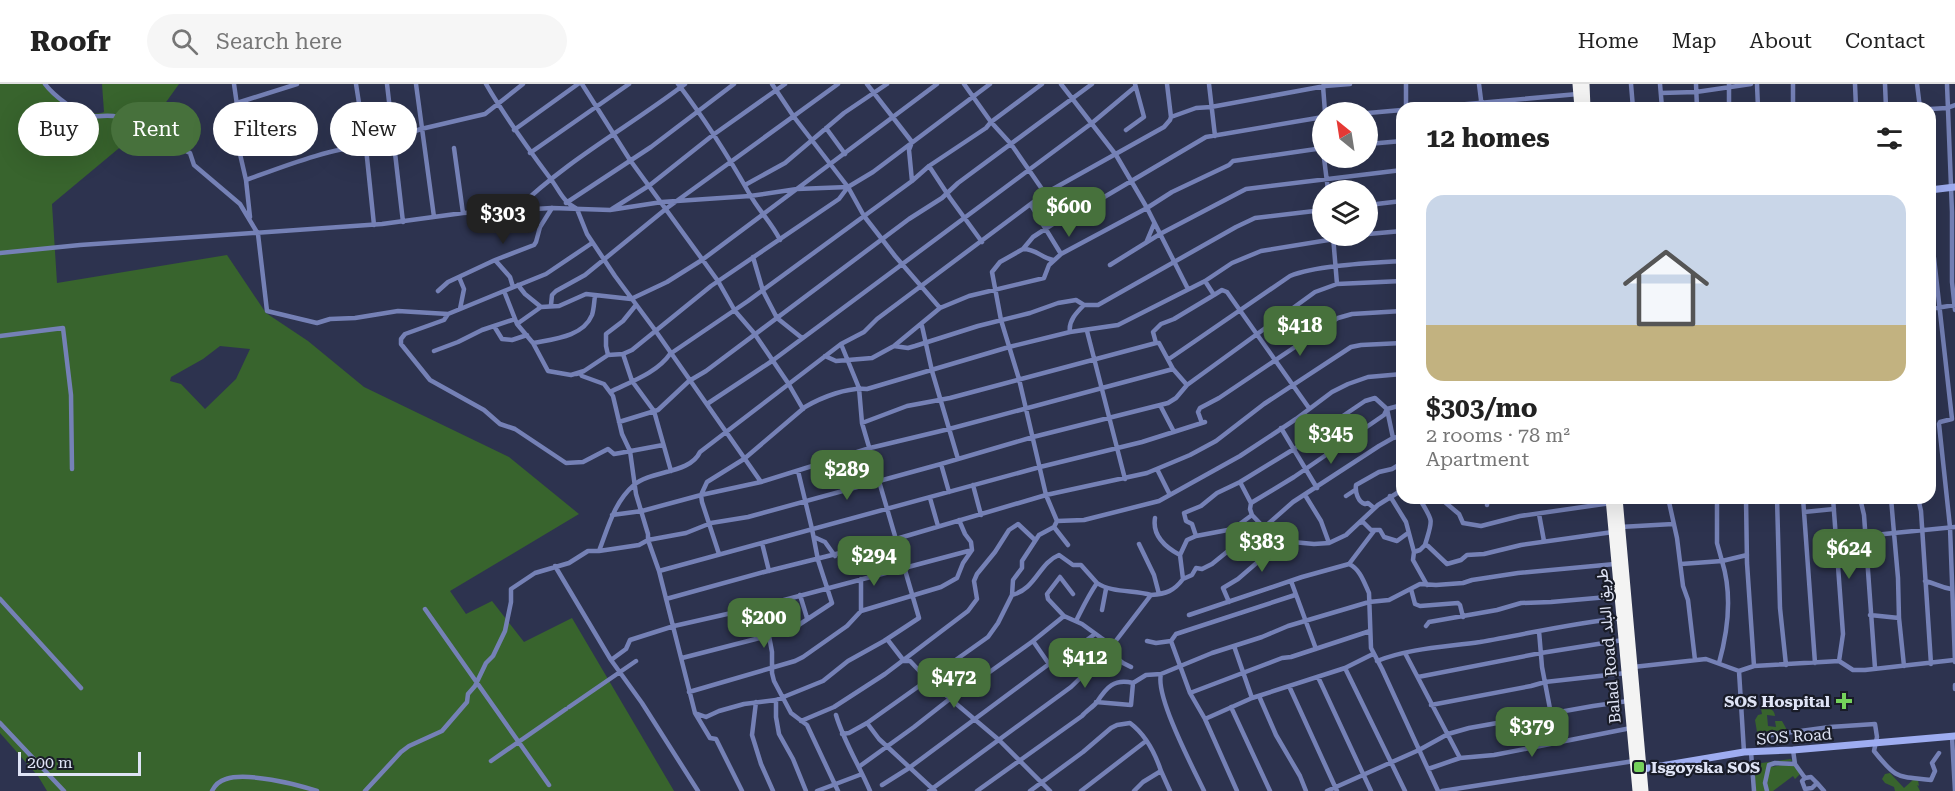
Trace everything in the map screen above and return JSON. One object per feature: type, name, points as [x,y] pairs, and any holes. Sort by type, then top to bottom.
[{"type":"highway","points":[[1577,84],[1579,102]]},
{"type":"highway","points":[[1584,84],[1586,102]]},
{"type":"highway","name":"Balad Road طريق البلد","points":[[1614,504],[1637,767],[1637,791]]},
{"type":"highway","name":"Balad Road طريق البلد","points":[[1617,530],[1616,564],[1623,640],[1629,670],[1628,701],[1637,767],[1644,791]]},
{"type":"street","points":[[45,84],[52,94],[87,116],[98,117],[108,114],[118,117],[190,153],[194,165],[240,204],[258,234],[267,311],[317,323],[330,319],[354,318],[398,311],[448,314],[546,274],[592,243]]},
{"type":"street","points":[[234,84],[237,102]]},
{"type":"street","points":[[243,102],[297,84]]},
{"type":"street","points":[[356,84],[359,102]]},
{"type":"street","points":[[387,84],[389,102]]},
{"type":"street","points":[[416,84],[434,217]]},
{"type":"street","points":[[486,84],[514,130],[566,204],[577,209],[592,243],[761,482]]},
{"type":"street","points":[[417,130],[486,114],[523,84]]},
{"type":"street","points":[[514,130],[580,84],[597,106],[630,160],[718,281],[735,311],[754,333],[803,409]]},
{"type":"street","points":[[530,153],[629,84]]},
{"type":"street","points":[[516,209],[614,133],[679,86],[686,84]]},
{"type":"street","points":[[566,204],[651,147],[734,84]]},
{"type":"street","points":[[772,84],[794,117],[848,187],[864,216],[921,288],[940,308]]},
{"type":"street","points":[[610,210],[650,185],[713,135],[785,84]]},
{"type":"street","points":[[551,305],[552,295],[556,291],[585,275],[667,208],[838,84]]},
{"type":"street","points":[[867,84],[891,118],[912,142]]},
{"type":"street","points":[[745,185],[785,163],[844,113],[887,84]]},
{"type":"street","points":[[434,351],[494,326],[516,321],[541,307],[559,306],[586,294],[631,299],[667,282],[702,260],[937,84]]},
{"type":"street","points":[[964,84],[991,122],[1011,144],[1062,218]]},
{"type":"street","points":[[571,375],[608,355],[623,354],[632,350],[718,281],[839,199],[848,187],[873,172],[990,84]]},
{"type":"street","points":[[610,392],[661,365],[670,354],[763,291],[929,166],[986,128],[1042,84]]},
{"type":"street","points":[[1061,84],[1116,155],[1147,208],[1188,289]]},
{"type":"street","points":[[619,422],[654,411],[666,403],[689,381],[706,371],[754,333],[1092,84]]},
{"type":"street","points":[[599,551],[612,515],[634,484],[671,471],[697,458],[700,452],[788,383],[841,344],[864,332],[1044,194],[1164,127],[1171,117],[1167,84]]},
{"type":"street","points":[[1209,84],[1215,136]]},
{"type":"street","points":[[1171,117],[1196,108],[1325,85],[1350,84]]},
{"type":"street","points":[[1404,102],[1406,84]]},
{"type":"street","points":[[1479,84],[1481,102]]},
{"type":"street","points":[[1631,84],[1632,102]]},
{"type":"street","points":[[1660,84],[1662,102]]},
{"type":"street","points":[[1696,84],[1697,102]]},
{"type":"street","points":[[1661,93],[1696,92],[1729,85],[1751,84]]},
{"type":"street","points":[[1757,84],[1758,102]]},
{"type":"street","points":[[1793,84],[1793,102]]},
{"type":"street","points":[[1855,84],[1856,102]]},
{"type":"street","points":[[1885,84],[1886,102]]},
{"type":"street","points":[[1917,84],[1919,102]]},
{"type":"street","points":[[1936,308],[1955,307],[1952,282],[1953,187],[1947,84]]},
{"type":"street","points":[[1325,85],[1325,102]]},
{"type":"street","points":[[1729,85],[1729,102]]},
{"type":"street","points":[[679,86],[731,162],[750,196],[764,213],[780,240]]},
{"type":"street","points":[[707,405],[772,362],[1092,123],[1135,86],[1144,117],[1126,130]]},
{"type":"street","points":[[1507,102],[1578,94]]},
{"type":"street","points":[[1936,109],[1955,105]]},
{"type":"street","points":[[1378,112],[1396,110]]},
{"type":"street","points":[[842,734],[849,733],[867,723],[988,637],[1012,595],[1013,580],[1022,568],[1022,561],[1041,533],[1054,527],[1057,521],[1046,495],[1019,379],[1001,320],[992,272],[1000,262],[1023,249],[1033,237],[1062,218],[1089,206],[1206,137],[1312,120]]},
{"type":"street","points":[[826,128],[845,154]]},
{"type":"street","points":[[912,142],[909,150],[912,181]]},
{"type":"street","points":[[1378,143],[1396,142]]},
{"type":"street","points":[[454,148],[463,213]]},
{"type":"street","points":[[825,356],[836,361],[872,357],[894,346],[922,326],[940,308],[969,296],[1044,278],[1053,260],[1060,254],[1233,161],[1312,149]]},
{"type":"street","points":[[246,180],[330,153]]},
{"type":"street","points":[[240,156],[253,228]]},
{"type":"street","points":[[367,156],[374,225]]},
{"type":"street","points":[[395,156],[403,222]]},
{"type":"street","points":[[929,166],[982,242]]},
{"type":"street","points":[[1325,168],[1326,178]]},
{"type":"street","points":[[1110,264],[1160,234],[1245,189],[1396,171]]},
{"type":"street","points":[[0,253],[80,245],[374,225],[463,213],[507,212],[516,209],[610,210],[662,202],[750,196],[797,189],[848,187]]},
{"type":"street","points":[[1936,189],[1953,187]]},
{"type":"street","points":[[1378,204],[1396,202]]},
{"type":"street","points":[[1031,205],[1060,254]]},
{"type":"street","points":[[438,291],[448,282],[534,245],[540,227],[552,208]]},
{"type":"street","points":[[894,346],[908,348],[1058,303],[1076,300],[1084,304],[1098,305],[1247,221],[1312,211]]},
{"type":"street","points":[[1146,243],[1154,224]]},
{"type":"street","points":[[1378,233],[1396,232]]},
{"type":"street","points":[[719,554],[701,495],[707,482],[744,459],[803,409],[816,401],[859,388],[867,389],[932,371],[1009,347],[1070,332],[1118,325],[1161,305],[1232,263],[1261,251],[1312,240]]},
{"type":"street","points":[[1334,246],[1337,284]]},
{"type":"street","points":[[1023,249],[1035,250],[1046,259],[1053,260]]},
{"type":"street","points":[[753,257],[763,291],[777,318],[802,338]]},
{"type":"street","points":[[495,260],[516,286],[541,307]]},
{"type":"street","points":[[1169,359],[1290,276],[1298,273],[1396,262]]},
{"type":"street","points":[[459,277],[464,289],[460,309]]},
{"type":"street","points":[[1205,281],[1214,295]]},
{"type":"street","points":[[365,791],[401,752],[442,731],[467,702],[468,694],[477,683],[486,663],[493,656],[505,631],[511,602],[511,589],[535,573],[569,563],[588,550],[599,551],[639,545],[648,540],[748,517],[1033,437],[1160,405],[1176,398],[1187,386],[1315,292],[1337,284],[1396,281]]},
{"type":"street","points":[[1431,705],[1545,682],[1706,659],[1739,671],[1754,666],[1839,661],[1853,670],[1955,661],[1951,588],[1952,527],[1939,424],[1952,419],[1936,282]]},
{"type":"street","points":[[1187,386],[1173,369],[1169,359],[1156,342],[1153,332],[1161,324],[1225,290],[1309,408]]},
{"type":"street","points":[[504,291],[516,321],[533,343],[548,371],[571,375],[580,373],[582,376],[604,384],[613,396],[619,422],[630,451],[634,484],[674,626],[695,713],[710,738],[716,739],[741,791]]},
{"type":"street","points":[[533,343],[571,334],[582,328],[593,314],[596,296]]},
{"type":"street","points":[[1070,332],[1069,328],[1075,316],[1084,304]]},
{"type":"street","points":[[608,355],[606,334],[623,321],[636,305]]},
{"type":"street","points":[[659,571],[1204,423],[1198,412],[1200,408],[1219,398],[1338,318],[1352,314],[1396,311]]},
{"type":"street","points":[[448,314],[444,320],[405,334],[401,339],[401,344],[430,380],[484,410],[500,424],[515,429],[566,463],[583,462],[608,449],[614,454],[663,445]]},
{"type":"street","points":[[494,326],[502,339],[512,340],[526,335]]},
{"type":"street","points":[[922,326],[932,371],[958,459]]},
{"type":"street","points":[[0,336],[63,328],[71,395],[72,469]]},
{"type":"street","points":[[1087,331],[1125,479]]},
{"type":"street","points":[[862,423],[907,406],[941,400],[1156,342]]},
{"type":"street","points":[[666,599],[835,556],[1046,495],[1125,479],[1157,469],[1216,441],[1259,407],[1351,347],[1396,343]]},
{"type":"street","points":[[695,713],[706,717],[719,711],[779,698],[823,681],[854,657],[919,618],[862,423],[859,388],[841,344]]},
{"type":"street","points":[[623,354],[632,381],[654,411],[671,471]]},
{"type":"street","points":[[612,515],[642,511],[761,482],[870,448],[1173,369]]},
{"type":"street","points":[[1057,521],[1084,520],[1154,503],[1210,474],[1348,384],[1373,376],[1396,374]]},
{"type":"street","points":[[1196,536],[1192,524],[1186,521],[1184,513],[1201,506],[1217,493],[1240,482],[1294,449],[1365,401],[1375,398],[1387,409],[1393,438]]},
{"type":"street","points":[[1160,405],[1174,432]]},
{"type":"street","points":[[1251,503],[1305,470],[1384,415],[1387,409],[1396,407]]},
{"type":"street","points":[[1281,428],[1317,488]]},
{"type":"street","points":[[1012,595],[1024,592],[1049,561],[1058,554],[1073,565],[1081,565],[1097,584],[1106,589],[1151,595],[1175,589],[1197,568],[1206,567],[1264,527],[1282,510],[1396,437]]},
{"type":"street","points":[[942,464],[949,492]]},
{"type":"street","points":[[1346,496],[1366,478],[1396,466]]},
{"type":"street","points":[[1157,469],[1170,495]]},
{"type":"street","points":[[682,658],[790,630],[832,603],[818,560],[813,529],[798,471]]},
{"type":"street","points":[[1240,482],[1251,503],[1252,515],[1271,535],[1282,541],[1314,544],[1329,543],[1346,535],[1374,508],[1396,493]]},
{"type":"street","points":[[973,485],[981,515]]},
{"type":"street","points":[[1355,490],[1361,503],[1368,503],[1374,508]]},
{"type":"street","points":[[1305,495],[1321,521],[1329,543]]},
{"type":"street","points":[[1390,496],[1410,531],[1408,533],[1414,552],[1413,560],[1427,585]]},
{"type":"street","points":[[930,498],[939,526]]},
{"type":"street","points":[[1414,552],[1425,545],[1431,528],[1432,519],[1423,504]]},
{"type":"street","points":[[1447,504],[1459,514],[1466,525],[1481,526],[1513,517],[1592,504]]},
{"type":"street","points":[[1669,504],[1683,586],[1688,600],[1695,660]]},
{"type":"street","points":[[1717,504],[1717,543],[1727,581],[1728,611],[1724,646],[1719,663]]},
{"type":"street","points":[[1746,504],[1754,666]]},
{"type":"street","points":[[1777,504],[1780,608],[1786,665]]},
{"type":"street","points":[[1803,504],[1815,663]]},
{"type":"street","points":[[1834,504],[1843,634],[1839,661]]},
{"type":"street","points":[[1861,504],[1875,668]]},
{"type":"street","points":[[1892,504],[1904,666]]},
{"type":"street","points":[[1919,504],[1930,664]]},
{"type":"street","points":[[1804,512],[1834,509]]},
{"type":"street","points":[[1539,514],[1544,541]]},
{"type":"street","points":[[1183,579],[1180,555],[1185,543],[1196,536],[1233,528],[1252,515]]},
{"type":"street","points":[[1155,518],[1156,536],[1180,555]]},
{"type":"street","points":[[689,692],[803,657],[847,626],[861,611],[941,587],[957,578],[972,550],[971,542],[959,520]]},
{"type":"street","points":[[1359,523],[1363,522],[1374,531]]},
{"type":"street","points":[[801,721],[814,717],[845,700],[904,661],[973,605],[977,599],[974,581],[977,574],[1009,530],[1018,524],[1035,540]]},
{"type":"street","points":[[1425,545],[1447,564],[1461,560],[1467,555],[1484,554],[1521,545],[1673,524]]},
{"type":"street","points":[[1054,527],[1068,545]]},
{"type":"street","points":[[1836,539],[1952,527]]},
{"type":"street","points":[[1189,615],[1349,564],[1377,529],[1384,537],[1397,541],[1408,533]]},
{"type":"street","points":[[814,537],[825,542],[835,556]]},
{"type":"street","points":[[1229,602],[1224,588],[1238,579],[1282,541]]},
{"type":"street","points":[[762,543],[769,571]]},
{"type":"street","points":[[1139,544],[1154,575],[1159,594]]},
{"type":"street","points":[[610,660],[626,649],[630,640],[674,626],[746,610],[972,550]]},
{"type":"street","points":[[1681,564],[1722,561],[1747,555]]},
{"type":"street","points":[[1349,564],[1354,567],[1366,585],[1373,654],[1440,791],[1637,767]]},
{"type":"street","points":[[977,791],[1073,722],[1096,702],[1108,686],[1118,682],[1133,683],[1146,675],[1161,674],[1288,626],[1369,602],[1389,600],[1420,584],[1463,583],[1518,573],[1616,564]]},
{"type":"street","points":[[555,566],[610,660],[698,791]]},
{"type":"street","points":[[1073,594],[1060,577],[1047,594],[1048,599],[1064,615],[1111,645]]},
{"type":"street","points":[[861,579],[861,611]]},
{"type":"street","points":[[1291,581],[1316,649]]},
{"type":"street","points":[[1925,581],[1934,583],[1938,587]]},
{"type":"street","points":[[1076,621],[1086,604],[1088,594],[1097,584]]},
{"type":"street","points":[[1926,592],[1938,587],[1951,588]]},
{"type":"street","points":[[1102,610],[1106,589]]},
{"type":"street","points":[[1411,589],[1414,604],[1424,606],[1458,603],[1463,617]]},
{"type":"street","points":[[800,595],[807,618]]},
{"type":"street","points":[[867,723],[886,746],[932,790],[1071,687],[1108,651],[1151,595]]},
{"type":"street","points":[[1172,641],[1176,634],[1295,595]]},
{"type":"street","points":[[1426,626],[1429,622],[1463,617],[1521,603],[1619,596]]},
{"type":"street","points":[[0,599],[81,688]]},
{"type":"street","points":[[425,609],[549,785]]},
{"type":"street","points":[[860,766],[951,698],[1033,641],[1064,615]]},
{"type":"street","points":[[1870,615],[1899,618]]},
{"type":"street","points":[[1377,661],[1405,653],[1585,622],[1621,618]]},
{"type":"street","points":[[1190,693],[1282,658],[1370,631]]},
{"type":"street","points":[[1539,631],[1551,714]]},
{"type":"street","points":[[882,785],[909,768],[1049,664],[1062,658],[1095,634]]},
{"type":"street","points":[[769,636],[774,681],[779,698],[791,713],[807,725],[838,791]]},
{"type":"street","points":[[887,639],[904,661]]},
{"type":"street","points":[[1418,677],[1623,640]]},
{"type":"street","points":[[1033,641],[1049,664]]},
{"type":"street","points":[[1147,641],[1156,643],[1172,641]]},
{"type":"street","points":[[1172,641],[1190,693],[1205,719],[1237,791]]},
{"type":"street","points":[[1234,646],[1252,698]]},
{"type":"street","points":[[1108,651],[1131,667]]},
{"type":"street","points":[[1405,653],[1460,758]]},
{"type":"street","points":[[1205,719],[1252,698],[1345,668],[1373,654]]},
{"type":"street","points":[[491,761],[636,661]]},
{"type":"street","points":[[904,661],[910,661],[928,681],[999,740],[1050,791]]},
{"type":"street","points":[[1345,668],[1406,791]]},
{"type":"street","points":[[1739,671],[1754,791]]},
{"type":"street","points":[[1161,674],[1161,684],[1170,717],[1204,791]]},
{"type":"street","points":[[1318,677],[1371,791]]},
{"type":"street","points":[[1096,702],[1131,705],[1133,683]]},
{"type":"street","points":[[1289,686],[1336,789]]},
{"type":"street","points":[[1259,696],[1276,735],[1306,791]]},
{"type":"street","points":[[779,698],[776,717],[779,734],[793,759],[806,791]]},
{"type":"street","points":[[1327,791],[1336,789],[1419,750],[1448,734],[1469,728],[1628,701]]},
{"type":"street","points":[[756,702],[752,735],[773,791]]},
{"type":"street","points":[[1231,707],[1270,791]]},
{"type":"street","points":[[836,715],[842,734],[860,766],[870,791]]},
{"type":"street","points":[[0,723],[64,791]]},
{"type":"street","points":[[1030,791],[1117,725],[1130,723],[1139,730],[1157,759],[1170,791]]},
{"type":"street","points":[[1764,736],[1830,727],[1875,724],[1874,751],[1890,770],[1900,777],[1910,779],[1916,777],[1931,780],[1935,771],[1932,763],[1940,753]]},
{"type":"street","points":[[1428,769],[1460,758],[1494,755],[1631,728]]},
{"type":"street","points":[[1953,736],[1955,791]]},
{"type":"street","name":"SOS Road","points":[[1637,767],[1748,752],[1876,744],[1953,736]]},
{"type":"street","points":[[1081,791],[1146,741]]},
{"type":"street","points":[[1793,750],[1795,764],[1805,778]]},
{"type":"street","points":[[1767,791],[1765,783],[1769,765],[1795,764]]},
{"type":"street","points":[[1134,791],[1143,782],[1161,771]]},
{"type":"street","points":[[817,791],[862,774]]},
{"type":"street","points":[[1805,778],[1811,777],[1824,791]]},
{"type":"street","points":[[212,791],[224,779],[240,778],[279,781],[317,791]]},
{"type":"street","points":[[1805,778],[1802,783],[1806,790],[1812,788],[1816,783]]},
{"type":"street","points":[[1632,791],[1637,791]]},
{"type":"green space","points":[[0,84],[47,84],[67,102],[18,102],[18,156],[99,156],[99,113],[104,112],[102,84],[179,84],[166,102],[111,102],[111,155],[52,204],[57,283],[227,255],[266,313],[308,341],[364,387],[509,457],[579,514],[450,591],[466,614],[492,601],[524,642],[572,618],[674,791],[47,791],[38,776],[0,733]],"holes":[[[220,346],[250,349],[236,379],[205,409],[181,384],[170,381],[171,377],[203,359]]]},
{"type":"green space","points":[[1764,706],[1773,710],[1775,716],[1767,715],[1768,726],[1776,727],[1775,721],[1782,721],[1787,730],[1757,732],[1755,720],[1758,715],[1762,714],[1761,709]]},
{"type":"green space","points":[[1791,759],[1792,761],[1780,762],[1771,767],[1794,763],[1800,774],[1795,779],[1793,776],[1773,791],[1756,791],[1754,764]]},
{"type":"green space","points":[[1890,773],[1904,788],[1914,779],[1918,780],[1919,786],[1917,785],[1920,791],[1895,791],[1894,787],[1882,779],[1885,774]]},
{"type":"place","name":"SOS Hospital","points":[[1844,701]]},
{"type":"place","name":"Isgoyska SOS","points":[[1639,767]]}]
